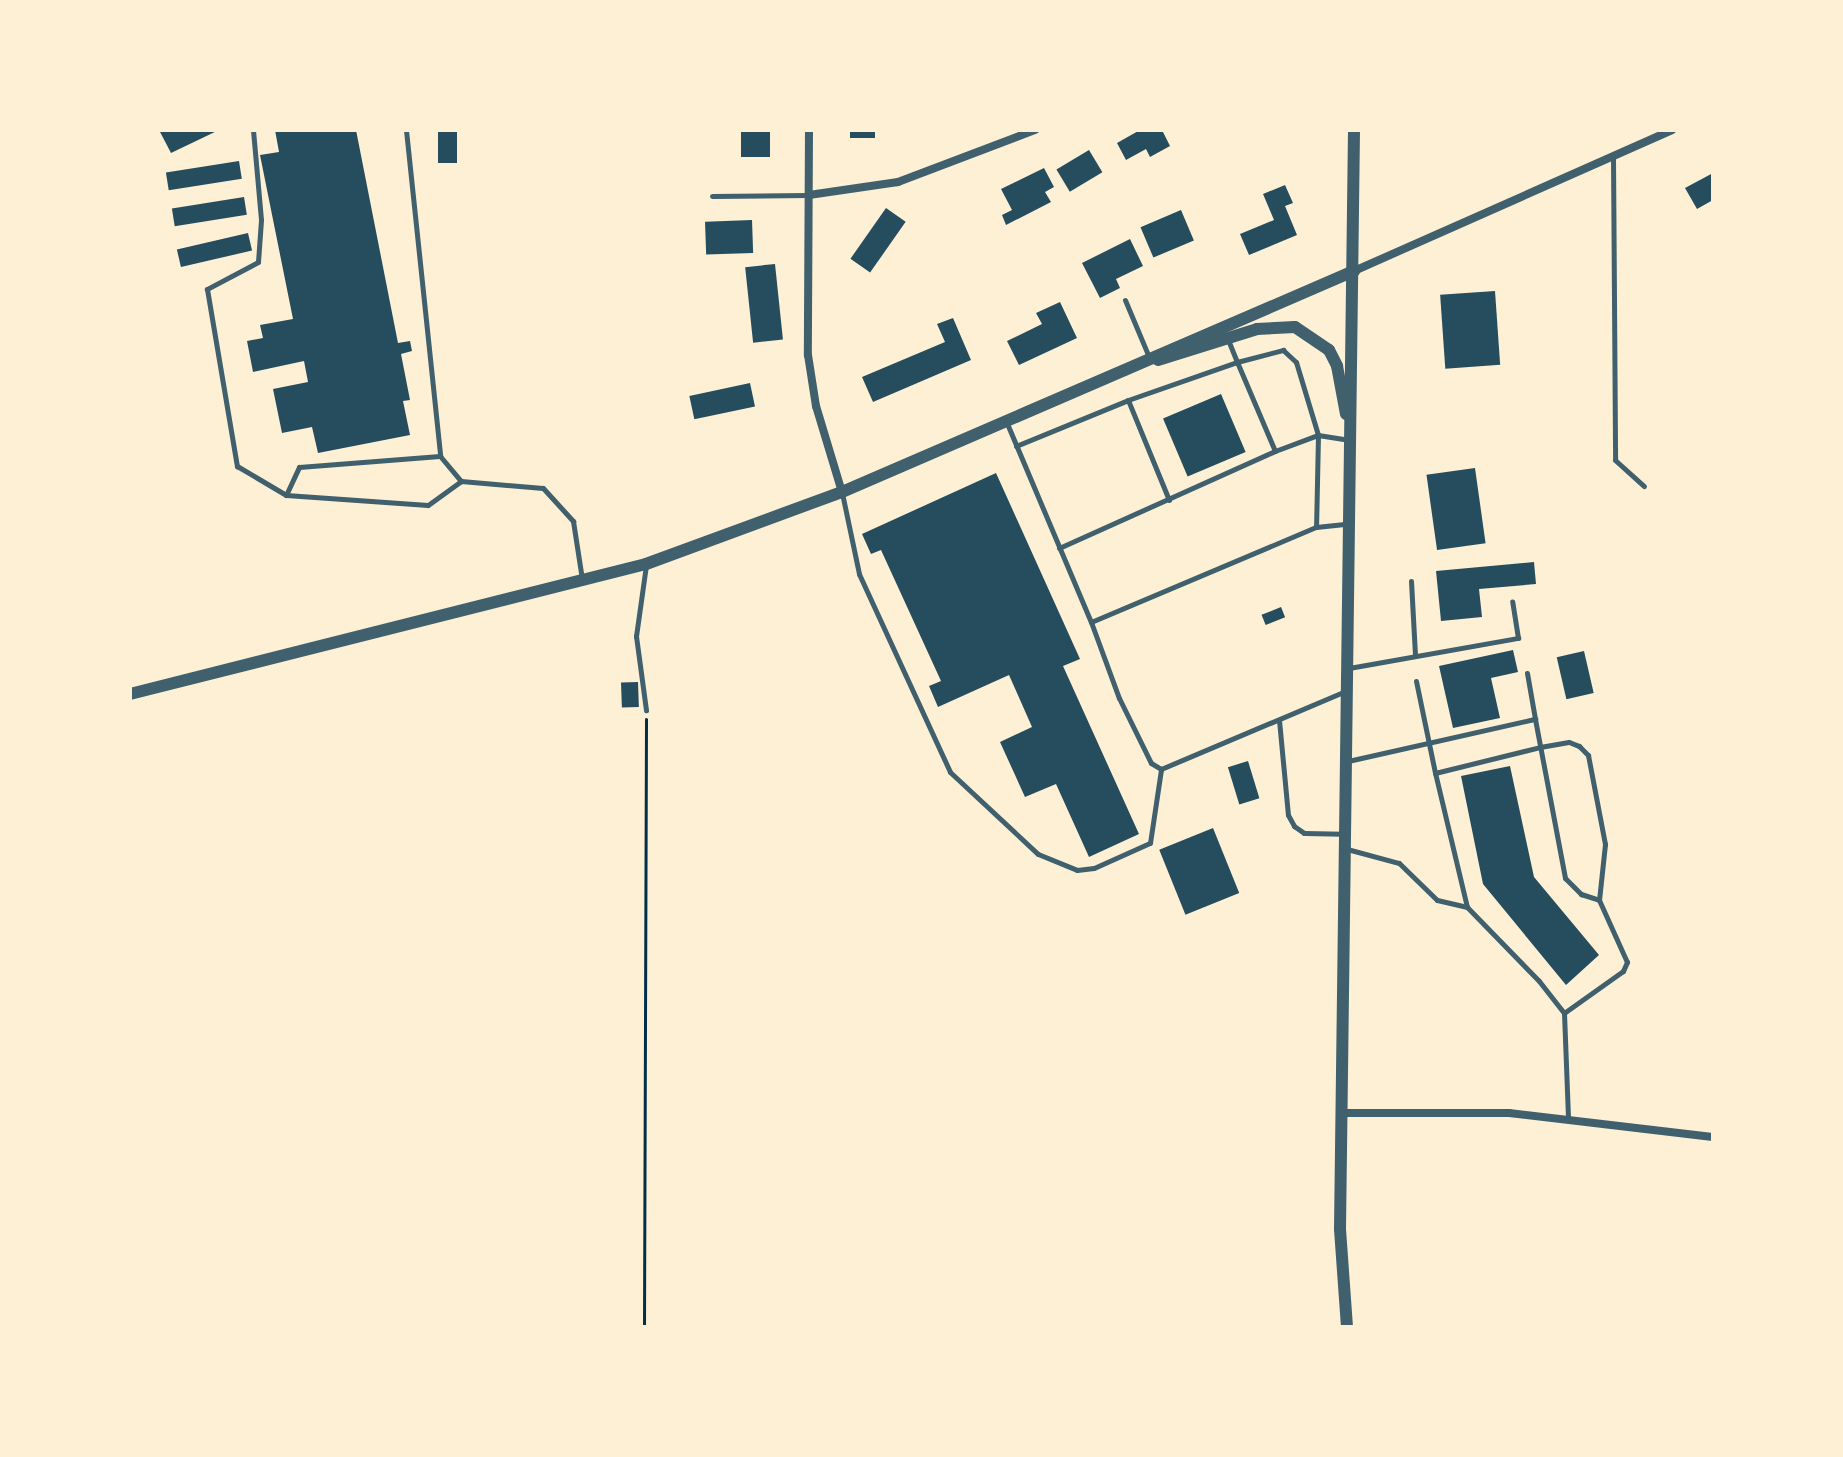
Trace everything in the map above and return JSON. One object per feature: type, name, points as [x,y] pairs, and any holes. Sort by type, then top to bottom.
[{"type":"street","points":[[809,130],[808,355],[816,406],[842,492]]},
{"type":"street","points":[[809,195],[898,182],[1035,130]]},
{"type":"street","points":[[1347,1327],[1340,1229],[1354,130]]},
{"type":"street","points":[[130,694],[646,564],[842,492],[1672,130]]},
{"type":"street","points":[[1098,379],[1227,338],[1276,327],[1295,327],[1319,340],[1337,366],[1351,440]]},
{"type":"street","points":[[1342,1113],[1509,1113],[1713,1137]]},
{"type":"lane","points":[[253,130],[261,220],[258,262],[207,289],[237,466],[286,495],[428,505],[461,481],[543,488],[573,521],[582,580]]},
{"type":"lane","points":[[406,130],[440,456],[461,481]]},
{"type":"lane","points":[[1613,156],[1615,460],[1644,486]]},
{"type":"lane","points":[[712,196],[809,195]]},
{"type":"lane","points":[[1125,300],[1149,357]]},
{"type":"lane","points":[[1227,338],[1275,451]]},
{"type":"lane","points":[[1016,446],[1128,400],[1237,362],[1283,350],[1296,362],[1318,435],[1316,527]]},
{"type":"lane","points":[[1128,400],[1169,500]]},
{"type":"lane","points":[[1005,420],[1091,622],[1119,698],[1151,763],[1161,769]]},
{"type":"lane","points":[[1059,548],[1275,451],[1318,435],[1351,440]]},
{"type":"lane","points":[[286,495],[299,467],[440,456]]},
{"type":"lane","points":[[842,492],[859,574],[950,772],[1038,854],[1077,870],[1094,868],[1150,843],[1161,769]]},
{"type":"lane","points":[[1091,622],[1316,527],[1350,524]]},
{"type":"lane","points":[[646,564],[636,636],[646,710]]},
{"type":"lane","points":[[1411,581],[1415,654]]},
{"type":"lane","points":[[1348,668],[1518,638],[1512,601]]},
{"type":"lane","points":[[1527,673],[1565,878],[1581,894],[1599,900]]},
{"type":"lane","points":[[1416,681],[1427,743],[1467,907]]},
{"type":"lane","points":[[1161,769],[1348,690]]},
{"type":"lane","points":[[1347,761],[1535,719]]},
{"type":"lane","points":[[1279,720],[1288,815],[1294,826],[1304,833],[1346,834]]},
{"type":"lane","points":[[1435,773],[1569,742],[1588,755],[1605,844],[1599,900],[1627,962],[1623,971],[1564,1013]]},
{"type":"lane","points":[[1346,849],[1399,863],[1437,900],[1467,907],[1489,926],[1564,1013],[1568,1118]]},
{"type":"path","points":[[644,1327],[646,710]]},
{"type":"building","points":[[159,130],[219,130],[171,153]]},
{"type":"building","points":[[275,130],[356,130],[398,343],[410,341],[412,351],[401,354],[410,400],[403,401],[410,435],[318,453],[312,427],[282,433],[273,389],[308,382],[304,361],[253,372],[247,341],[263,338],[260,325],[293,319],[260,155],[279,152]]},
{"type":"building","points":[[438,130],[457,130],[457,163],[438,163]]},
{"type":"building","points":[[741,130],[770,130],[770,157],[741,157]]},
{"type":"building","points":[[850,130],[875,130],[875,138],[850,138]]},
{"type":"building","points":[[1140,130],[1162,130],[1170,146],[1150,157],[1146,149],[1126,160],[1117,143]]},
{"type":"building","points":[[1089,150],[1102,172],[1070,192],[1056,170]]},
{"type":"building","points":[[239,161],[242,179],[169,190],[166,173]]},
{"type":"building","points":[[1044,168],[1054,187],[1045,192],[1051,202],[1006,225],[1002,215],[1012,210],[1001,189]]},
{"type":"building","points":[[1713,173],[1713,200],[1697,209],[1685,188]]},
{"type":"building","points":[[1285,185],[1293,203],[1285,206],[1297,235],[1249,255],[1240,234],[1274,220],[1263,194]]},
{"type":"building","points":[[244,197],[247,215],[175,226],[172,208]]},
{"type":"building","points":[[886,208],[906,222],[870,273],[850,259]]},
{"type":"building","points":[[1181,210],[1194,240],[1153,258],[1140,227]]},
{"type":"building","points":[[752,220],[753,253],[706,255],[705,222]]},
{"type":"building","points":[[248,233],[252,251],[181,267],[177,249]]},
{"type":"building","points":[[1130,239],[1143,266],[1116,279],[1120,288],[1100,298],[1082,263]]},
{"type":"building","points":[[775,264],[783,340],[753,343],[745,267]]},
{"type":"building","points":[[1495,291],[1500,365],[1445,369],[1440,295]]},
{"type":"building","points":[[1060,302],[1077,338],[1019,365],[1007,341],[1042,324],[1036,313]]},
{"type":"building","points":[[953,318],[971,360],[873,402],[862,377],[945,342],[937,324]]},
{"type":"building","points":[[750,383],[755,406],[694,419],[689,396]]},
{"type":"building","points":[[1221,394],[1246,452],[1188,477],[1163,419]]},
{"type":"building","points":[[1475,468],[1486,543],[1437,550],[1426,475]]},
{"type":"building","points":[[996,473],[1080,659],[1063,666],[1139,834],[1089,857],[1056,784],[1025,797],[1000,742],[1032,727],[1009,675],[938,707],[929,686],[941,681],[881,550],[871,554],[862,534]]},
{"type":"building","points":[[1534,562],[1536,584],[1479,589],[1482,617],[1441,621],[1436,571]]},
{"type":"building","points":[[1281,607],[1285,617],[1266,625],[1262,615]]},
{"type":"building","points":[[1513,650],[1518,672],[1491,678],[1500,718],[1453,728],[1439,666]]},
{"type":"building","points":[[1584,651],[1594,693],[1566,699],[1557,657]]},
{"type":"building","points":[[638,682],[639,707],[622,708],[621,683]]},
{"type":"building","points":[[1248,761],[1259,798],[1239,804],[1228,767]]},
{"type":"building","points":[[1510,766],[1534,877],[1599,955],[1566,985],[1483,884],[1461,776]]},
{"type":"building","points":[[1213,828],[1239,893],[1185,915],[1159,850]]}]
